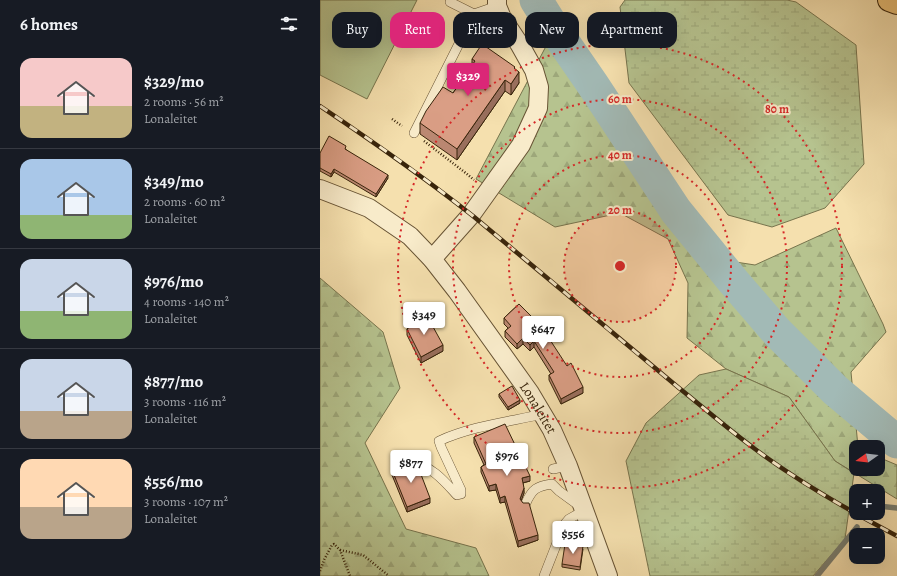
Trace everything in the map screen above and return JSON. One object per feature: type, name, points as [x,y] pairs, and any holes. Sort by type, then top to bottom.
[{"type":"main road","points":[[889,0],[897,3]]},
{"type":"street","points":[[432,260],[472,215],[521,145],[538,108],[539,87],[534,70],[502,18],[497,3]]},
{"type":"street","name":"Lonaleitet","points":[[320,189],[369,208],[410,236],[432,260],[497,346],[530,393],[552,430],[561,467],[585,510],[608,576]]},
{"type":"lane","points":[[450,2],[470,12]]},
{"type":"lane","points":[[478,12],[497,3]]},
{"type":"lane","points":[[414,133],[457,48]]},
{"type":"lane","points":[[412,463],[421,464],[432,471],[457,495],[459,495],[461,494],[461,490],[439,441],[454,434],[472,429],[543,414]]},
{"type":"lane","points":[[526,503],[530,494],[539,486],[552,484],[585,510],[569,519],[564,525],[544,576]]},
{"type":"path","points":[[392,119],[414,133],[467,174],[487,193]]},
{"type":"path","points":[[320,571],[324,560],[334,544],[340,550],[350,576]]},
{"type":"path","points":[[340,550],[363,555],[389,576]]},
{"type":"green space","points":[[320,0],[417,0],[411,12],[390,12],[390,48],[393,48],[367,99],[320,75]]},
{"type":"green space","points":[[625,0],[787,0],[796,2],[856,45],[864,164],[825,208],[772,227],[728,215],[629,83],[625,48],[677,48],[677,12],[621,12],[620,7]]},
{"type":"green space","points":[[545,48],[570,48],[588,63],[613,125],[703,257],[755,265],[836,228],[886,332],[851,372],[857,440],[849,440],[849,470],[835,461],[789,397],[726,369],[687,338],[688,283],[668,239],[620,213],[555,227],[476,179]]},
{"type":"green space","points":[[320,278],[383,332],[400,388],[365,443],[406,529],[476,548],[489,576],[320,576]]},
{"type":"green space","points":[[726,369],[789,397],[835,461],[849,470],[849,476],[854,476],[852,484],[849,484],[849,510],[845,539],[813,576],[650,576],[626,461],[646,423],[699,375]]},
{"type":"green space","points":[[885,460],[897,465],[897,499],[885,492],[885,484],[873,484],[859,476],[885,476]]},
{"type":"building","points":[[479,48],[488,48],[515,67],[514,68],[519,72],[511,84],[505,80],[457,149],[420,123],[426,111],[443,87],[453,93],[475,61],[472,59]]},
{"type":"building","points":[[329,136],[346,146],[345,149],[388,175],[376,194],[334,169],[331,174],[320,168],[320,153]]},
{"type":"building","points":[[519,304],[541,326],[567,366],[571,363],[583,387],[561,399],[549,375],[554,372],[534,341],[530,345],[523,338],[517,344],[505,331],[511,326],[504,318]]},
{"type":"building","points":[[426,314],[443,345],[421,357],[407,329],[410,327],[408,323]]},
{"type":"building","points":[[512,386],[520,400],[508,407],[499,394]]},
{"type":"building","points":[[505,424],[530,476],[522,478],[524,488],[520,499],[523,503],[529,503],[538,535],[518,541],[505,496],[500,498],[496,484],[489,486],[481,467],[486,464],[474,437]]},
{"type":"building","points":[[410,463],[417,464],[430,498],[407,507],[392,470]]},
{"type":"building","points":[[565,544],[583,546],[580,567],[562,564]]},
{"type":"waterway","points":[[536,0],[676,211],[733,281],[777,332],[835,390],[897,442]]},
{"type":"waterway","points":[[885,507],[897,508]]},
{"type":"waterway","points":[[817,576],[857,527]]},
{"type":"railway","points":[[320,106],[436,187],[473,216],[726,427],[755,449],[824,495],[897,536]]}]
